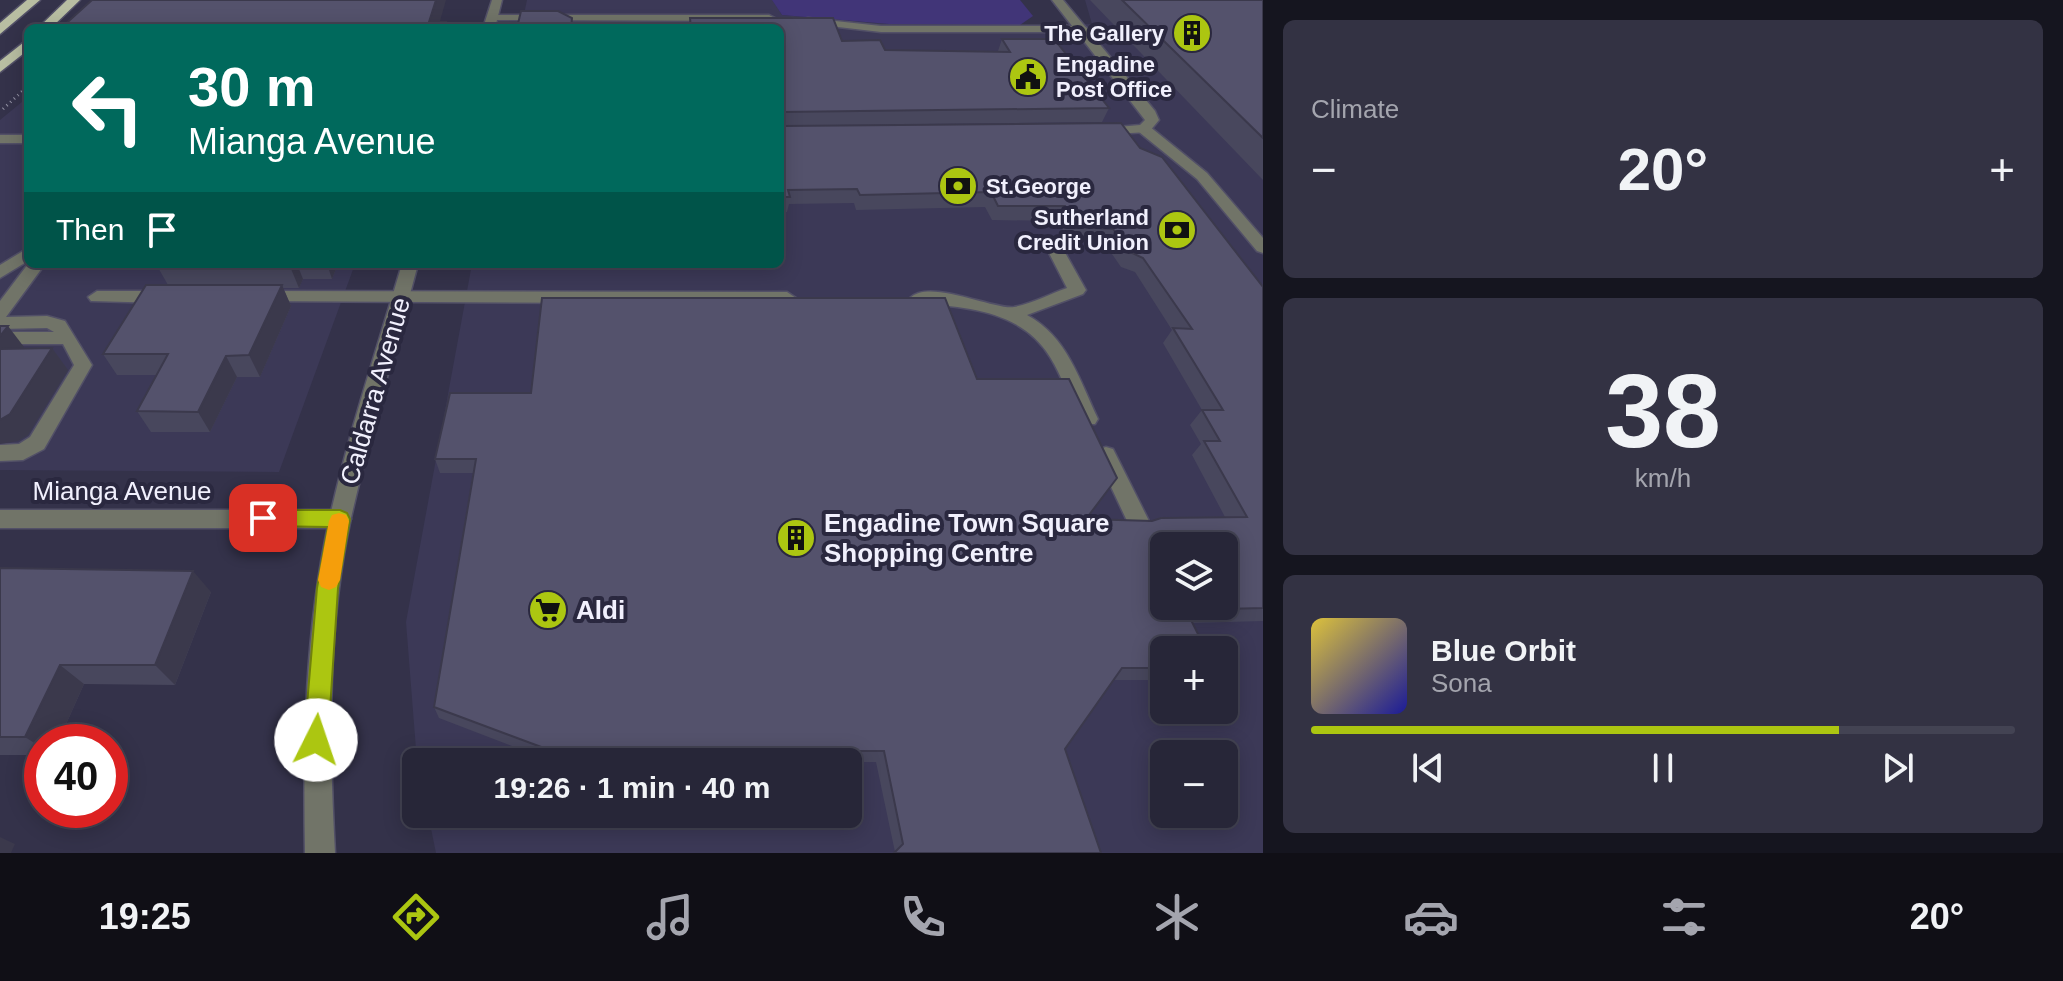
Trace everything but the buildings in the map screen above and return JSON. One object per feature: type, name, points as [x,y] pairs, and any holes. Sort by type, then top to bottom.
[{"type":"highway","points":[[0,30],[34,0]]},
{"type":"highway","points":[[48,24],[74,0]]},
{"type":"highway","points":[[0,68],[24,47]]},
{"type":"street","points":[[497,0],[491,23],[780,18]]},
{"type":"street","points":[[1057,0],[1150,114],[1152,120],[1144,129]]},
{"type":"street","points":[[794,20],[881,29],[1083,29]]},
{"type":"street","points":[[1087,132],[1144,129],[1202,176],[1263,248]]},
{"type":"street","points":[[0,139],[24,139]]},
{"type":"street","points":[[1009,315],[1077,290],[1057,253]]},
{"type":"street","points":[[0,273],[24,256]]},
{"type":"street","points":[[0,313],[34,268]]},
{"type":"street","name":"Caldarra Avenue","points":[[320,853],[316,740],[328,588],[340,519],[409,268]]},
{"type":"street","points":[[97,297],[176,297]]},
{"type":"street","points":[[240,297],[802,298]]},
{"type":"street","points":[[897,298],[977,302],[1031,327],[1052,344],[1139,523]]},
{"type":"street","points":[[0,323],[53,323],[63,328],[82,359],[81,373],[31,449],[0,453]]},
{"type":"street","points":[[0,338],[69,338]]},
{"type":"street","name":"Mianga Avenue","points":[[0,519],[340,519]]},
{"type":"path","points":[[6,109],[24,90]]},
{"type":"shaded area","points":[[527,0],[908,0],[773,1],[782,15],[889,24],[1020,25],[1092,24],[1085,0],[1263,0],[1263,853],[436,853],[431,828],[862,828],[862,748],[416,748],[406,622],[471,268],[784,268],[784,24],[522,24]]},
{"type":"shaded area","points":[[772,0],[1020,0],[1033,16],[1020,25],[889,24],[782,15]]},
{"type":"shaded area","points":[[24,100],[24,268],[354,268],[279,472],[0,470],[0,120]]},
{"type":"slow traffic","points":[[329,580],[339,521]]},
{"type":"place","name":"The Gallery","points":[[1192,33]]},
{"type":"place","name":"Engadine Post Office","points":[[1028,77]]},
{"type":"place","name":"St.George","points":[[958,186]]},
{"type":"place","name":"Sutherland Credit Union","points":[[1177,230]]},
{"type":"place","name":"Engadine Town Square Shopping Centre","points":[[796,538]]},
{"type":"place","name":"Aldi","points":[[548,610]]},
{"type":"route","points":[[263,518],[340,519],[328,588],[316,740]]}]
